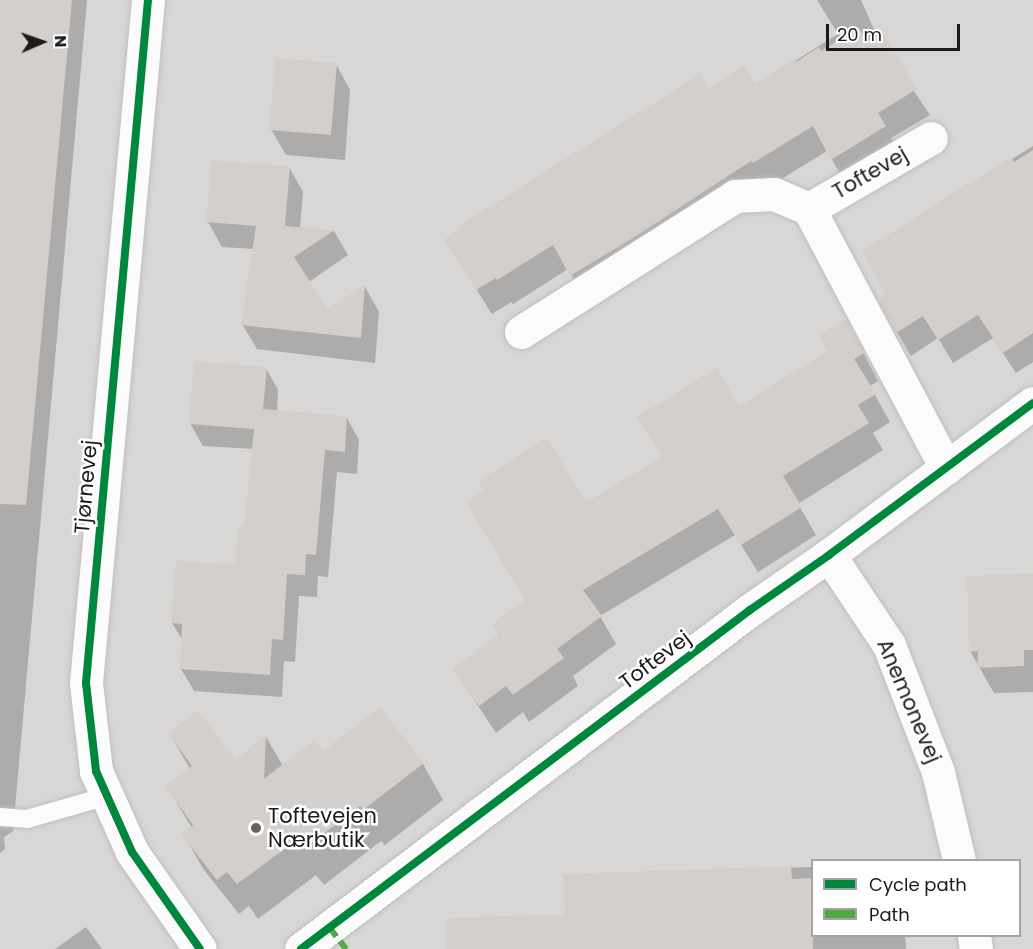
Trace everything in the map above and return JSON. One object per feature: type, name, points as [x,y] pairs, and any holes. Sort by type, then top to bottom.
[{"type":"street","name":"Tjørnevej","points":[[148,0],[86,683],[96,771],[132,852],[200,949]]},
{"type":"street","name":"Toftevej","points":[[809,209],[931,138]]},
{"type":"street","name":"Toftevej","points":[[521,332],[735,196],[774,194],[809,209],[946,468]]},
{"type":"street","name":"Toftevej","points":[[301,949],[750,610],[829,555],[1033,403]]},
{"type":"street","name":"Anemonevej","points":[[829,555],[889,645],[938,772],[959,859]]},
{"type":"lane","points":[[0,818],[27,819],[107,796]]},
{"type":"shaded area","points":[[0,0],[1033,0],[1033,949],[0,949]]},
{"type":"building","points":[[0,0],[72,0],[26,505],[0,504]]},
{"type":"building","points":[[859,28],[867,41],[882,32],[917,89],[878,113],[886,126],[831,160],[813,126],[753,163],[751,161],[638,235],[570,276],[553,245],[497,280],[496,278],[476,290],[444,240],[463,227],[462,224],[700,74],[708,88],[744,66],[755,84],[795,59],[796,62],[819,47],[821,51]]},
{"type":"building","points":[[275,58],[337,63],[331,135],[269,130]]},
{"type":"building","points":[[1033,150],[1033,333],[1003,353],[978,315],[938,340],[923,316],[896,333],[878,300],[885,295],[862,251],[1011,157],[1014,162]]},
{"type":"building","points":[[211,160],[290,166],[285,226],[335,230],[294,257],[328,309],[365,285],[361,338],[241,325],[256,226],[206,222]]},
{"type":"building","points":[[846,319],[864,353],[854,359],[876,394],[858,405],[869,423],[783,476],[802,507],[741,545],[718,509],[583,590],[602,616],[557,649],[564,658],[513,695],[506,686],[479,706],[452,669],[499,634],[492,625],[525,600],[466,502],[484,490],[478,481],[547,438],[586,502],[662,457],[637,417],[717,368],[739,406],[828,351],[819,336]]},
{"type":"building","points":[[194,361],[267,367],[263,409],[347,416],[345,452],[325,450],[316,555],[306,554],[305,575],[287,574],[283,640],[272,639],[270,675],[180,669],[182,624],[171,623],[176,560],[235,565],[238,526],[244,526],[254,429],[189,424]]},
{"type":"building","points":[[1033,573],[1033,650],[1024,650],[1024,666],[977,668],[978,651],[969,652],[967,576]]},
{"type":"building","points":[[380,707],[424,763],[363,810],[360,806],[302,850],[295,841],[237,884],[227,872],[217,880],[181,834],[193,825],[165,786],[192,766],[168,733],[198,710],[236,760],[266,735],[264,779],[314,740],[323,751]]},
{"type":"building","points":[[791,866],[792,879],[811,878],[813,949],[447,949],[446,918],[565,914],[563,874]]},
{"type":"marked path","points":[[329,927],[346,949]]},
{"type":"cycle path","points":[[148,0],[86,683],[96,771],[132,852],[200,949]]},
{"type":"cycle path","points":[[301,949],[750,610],[829,555],[1033,403]]},
{"type":"place","name":"Toftevejen Nærbutik","points":[[256,828]]}]
